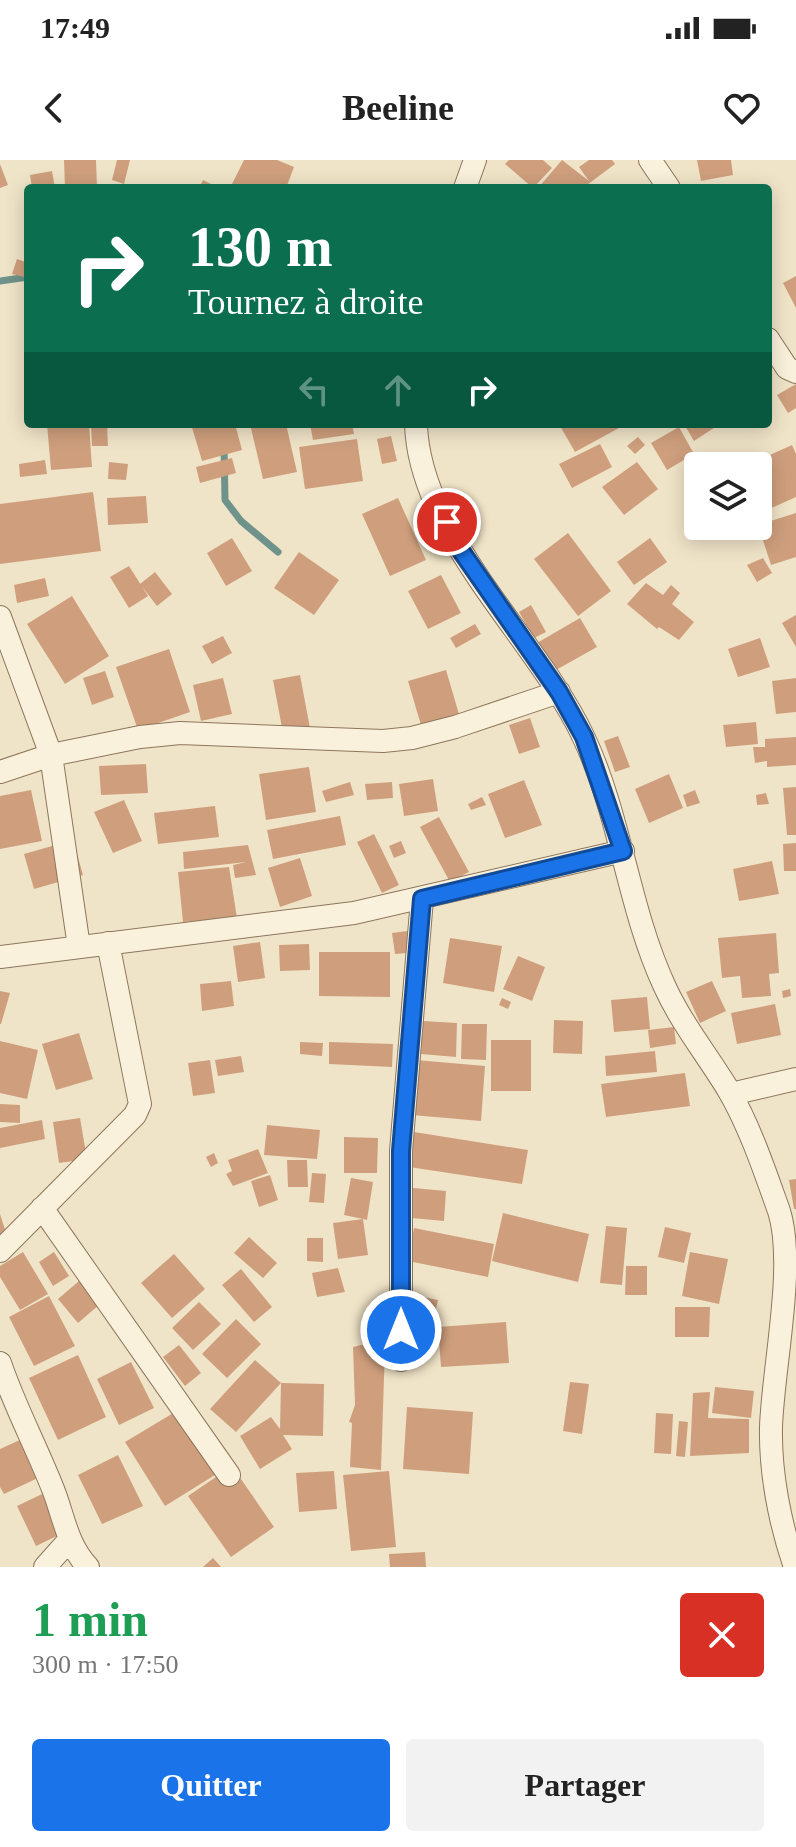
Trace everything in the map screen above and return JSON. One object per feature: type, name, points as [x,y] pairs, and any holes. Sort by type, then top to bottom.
[{"type":"street","points":[[466,184],[475,160]]},
{"type":"street","points":[[650,160],[666,184]]},
{"type":"street","points":[[772,345],[787,368],[796,372]]},
{"type":"street","points":[[417,428],[423,464],[459,548],[559,692],[584,737],[665,987],[731,1094],[781,1215],[786,1258],[771,1429],[776,1484],[795,1567]]},
{"type":"street","points":[[0,617],[51,755],[79,947]]},
{"type":"street","points":[[0,772],[51,755],[140,737],[180,733],[383,741],[412,738],[559,692]]},
{"type":"street","points":[[0,957],[354,913],[623,851]]},
{"type":"street","points":[[401,1360],[401,1151],[422,899]]},
{"type":"street","points":[[0,1251],[135,1115],[140,1104],[108,943]]},
{"type":"street","points":[[731,1094],[796,1079]]},
{"type":"street","points":[[42,1208],[229,1475]]},
{"type":"street","points":[[0,1363],[18,1415],[53,1489],[73,1552],[88,1567]]},
{"type":"street","points":[[45,1567],[70,1539]]},
{"type":"building","points":[[64,160],[96,160],[97,184],[65,184]]},
{"type":"building","points":[[117,160],[130,160],[124,184],[112,180]]},
{"type":"building","points":[[244,160],[277,160],[294,167],[288,184],[232,184]]},
{"type":"building","points":[[509,160],[543,160],[552,168],[537,184],[528,184],[505,164]]},
{"type":"building","points":[[562,160],[589,181],[579,167],[589,160],[612,160],[615,164],[588,184],[541,184]]},
{"type":"building","points":[[697,160],[731,160],[733,175],[701,181]]},
{"type":"building","points":[[0,164],[8,185],[0,188]]},
{"type":"building","points":[[52,171],[54,184],[31,184],[30,175]]},
{"type":"building","points":[[17,259],[24,262],[24,277],[12,274]]},
{"type":"building","points":[[796,276],[796,308],[783,283]]},
{"type":"building","points":[[796,384],[796,408],[788,413],[777,395]]},
{"type":"building","points":[[47,428],[89,428],[92,467],[51,470]]},
{"type":"building","points":[[91,428],[107,428],[108,446],[92,446]]},
{"type":"building","points":[[192,428],[236,428],[242,450],[202,461]]},
{"type":"building","points":[[251,428],[287,428],[297,472],[263,479]]},
{"type":"building","points":[[311,428],[353,428],[354,434],[313,440]]},
{"type":"building","points":[[561,428],[619,428],[575,452]]},
{"type":"building","points":[[680,428],[693,452],[684,452],[684,460],[667,470],[651,443]]},
{"type":"building","points":[[686,428],[714,428],[694,441]]},
{"type":"building","points":[[391,436],[397,461],[382,464],[377,439]]},
{"type":"building","points":[[638,437],[645,445],[635,454],[627,446]]},
{"type":"building","points":[[357,439],[363,481],[305,489],[299,447]]},
{"type":"building","points":[[600,444],[612,467],[572,488],[559,464]]},
{"type":"building","points":[[792,445],[796,454],[796,497],[772,508],[772,454]]},
{"type":"building","points":[[232,458],[236,473],[200,483],[196,467]]},
{"type":"building","points":[[45,460],[47,474],[20,477],[19,464]]},
{"type":"building","points":[[109,462],[128,464],[126,480],[108,479]]},
{"type":"building","points":[[637,462],[658,489],[624,515],[602,487]]},
{"type":"building","points":[[93,492],[101,551],[0,564],[0,504]]},
{"type":"building","points":[[146,496],[148,523],[108,525],[107,498]]},
{"type":"building","points":[[398,498],[426,560],[390,576],[362,514]]},
{"type":"building","points":[[796,513],[796,557],[771,565],[763,540],[772,540],[772,521]]},
{"type":"building","points":[[568,533],[611,591],[578,616],[534,559]]},
{"type":"building","points":[[232,538],[252,571],[226,586],[207,553]]},
{"type":"building","points":[[650,538],[667,562],[634,585],[617,562]]},
{"type":"building","points":[[299,552],[339,580],[314,615],[274,588]]},
{"type":"building","points":[[763,558],[772,573],[757,582],[747,565]]},
{"type":"building","points":[[129,566],[148,596],[129,608],[110,577]]},
{"type":"building","points":[[155,572],[172,594],[157,606],[140,584]]},
{"type":"building","points":[[441,575],[461,613],[428,629],[408,591]]},
{"type":"building","points":[[45,578],[49,596],[17,603],[14,585]]},
{"type":"building","points":[[646,583],[663,595],[671,585],[680,593],[672,604],[694,622],[679,640],[659,627],[657,629],[627,604]]},
{"type":"building","points":[[72,596],[109,656],[65,684],[27,624]]},
{"type":"building","points":[[531,605],[546,632],[534,638],[519,612]]},
{"type":"building","points":[[796,615],[796,647],[782,623]]},
{"type":"building","points":[[580,618],[597,647],[547,675],[530,647]]},
{"type":"building","points":[[475,624],[481,634],[456,648],[450,638]]},
{"type":"building","points":[[223,636],[232,653],[212,664],[202,646]]},
{"type":"building","points":[[760,638],[770,667],[738,677],[728,649]]},
{"type":"building","points":[[169,649],[190,712],[138,730],[116,667]]},
{"type":"building","points":[[446,670],[461,721],[423,732],[408,681]]},
{"type":"building","points":[[105,671],[114,697],[92,705],[83,678]]},
{"type":"building","points":[[300,675],[310,728],[283,733],[273,680]]},
{"type":"building","points":[[223,678],[232,714],[201,721],[193,685]]},
{"type":"building","points":[[796,678],[796,712],[776,714],[772,681]]},
{"type":"building","points":[[530,718],[540,747],[519,754],[509,725]]},
{"type":"building","points":[[756,722],[758,744],[726,747],[723,725]]},
{"type":"building","points":[[618,736],[630,767],[615,772],[604,741]]},
{"type":"building","points":[[796,737],[796,765],[767,767],[767,761],[755,763],[753,747],[765,747],[765,739]]},
{"type":"building","points":[[146,764],[148,793],[101,795],[99,766]]},
{"type":"building","points":[[309,767],[316,812],[266,820],[259,774]]},
{"type":"building","points":[[669,774],[683,808],[649,823],[635,789]]},
{"type":"building","points":[[433,779],[438,811],[404,816],[399,784]]},
{"type":"building","points":[[524,780],[542,825],[505,838],[488,794]]},
{"type":"building","points":[[350,782],[354,795],[326,802],[322,791]]},
{"type":"building","points":[[392,782],[393,798],[367,800],[365,784]]},
{"type":"building","points":[[796,787],[796,835],[787,835],[783,788]]},
{"type":"building","points":[[31,790],[42,841],[0,849],[0,796]]},
{"type":"building","points":[[695,790],[700,803],[687,807],[683,795]]},
{"type":"building","points":[[766,793],[769,804],[757,805],[756,795]]},
{"type":"building","points":[[482,797],[486,805],[471,810],[468,804]]},
{"type":"building","points":[[124,800],[142,841],[113,853],[94,812]]},
{"type":"building","points":[[215,806],[219,837],[158,844],[154,813]]},
{"type":"building","points":[[340,816],[346,845],[273,859],[267,830]]},
{"type":"building","points":[[439,817],[469,872],[450,882],[420,827]]},
{"type":"building","points":[[374,834],[399,885],[382,893],[357,842]]},
{"type":"building","points":[[73,840],[83,875],[34,889],[24,854]]},
{"type":"building","points":[[401,841],[406,853],[394,858],[389,846]]},
{"type":"building","points":[[796,843],[796,871],[784,871],[783,844]]},
{"type":"building","points":[[248,845],[256,875],[235,878],[233,865],[246,862],[184,869],[183,852]]},
{"type":"building","points":[[300,858],[312,896],[280,907],[268,868]]},
{"type":"building","points":[[772,861],[779,894],[739,901],[733,869]]},
{"type":"building","points":[[229,867],[237,918],[183,922],[178,872]]},
{"type":"building","points":[[423,929],[420,952],[395,954],[392,933]]},
{"type":"building","points":[[776,933],[779,973],[769,974],[771,996],[742,998],[740,976],[722,978],[718,938]]},
{"type":"building","points":[[450,938],[502,946],[494,992],[443,983]]},
{"type":"building","points":[[260,942],[265,978],[238,982],[233,946]]},
{"type":"building","points":[[309,944],[310,970],[280,971],[279,945]]},
{"type":"building","points":[[319,952],[390,952],[390,997],[319,996]]},
{"type":"building","points":[[518,956],[545,967],[532,1001],[503,989]]},
{"type":"building","points":[[231,981],[234,1006],[202,1011],[200,984]]},
{"type":"building","points":[[712,981],[726,1011],[700,1023],[686,992]]},
{"type":"building","points":[[790,989],[791,996],[783,998],[782,991]]},
{"type":"building","points":[[0,991],[10,993],[1,1024],[0,1024]]},
{"type":"building","points":[[647,997],[650,1029],[614,1032],[611,1000]]},
{"type":"building","points":[[502,998],[511,1002],[508,1009],[499,1005]]},
{"type":"building","points":[[775,1004],[781,1035],[737,1044],[731,1013]]},
{"type":"building","points":[[554,1020],[583,1021],[582,1054],[553,1053]]},
{"type":"building","points":[[423,1021],[457,1023],[456,1057],[421,1054]]},
{"type":"building","points":[[462,1024],[487,1024],[486,1060],[461,1059]]},
{"type":"building","points":[[674,1027],[676,1044],[650,1048],[648,1030]]},
{"type":"building","points":[[79,1033],[93,1079],[56,1090],[42,1044]]},
{"type":"building","points":[[491,1040],[531,1040],[531,1091],[491,1091]]},
{"type":"building","points":[[0,1041],[38,1050],[27,1099],[0,1093]]},
{"type":"building","points":[[300,1042],[323,1043],[322,1056],[300,1054]]},
{"type":"building","points":[[329,1042],[393,1044],[392,1067],[329,1064]]},
{"type":"building","points":[[655,1051],[657,1072],[606,1076],[605,1056]]},
{"type":"building","points":[[241,1056],[244,1072],[218,1076],[215,1060]]},
{"type":"building","points":[[210,1060],[215,1093],[193,1096],[188,1063]]},
{"type":"building","points":[[416,1060],[485,1066],[481,1121],[412,1115]]},
{"type":"building","points":[[685,1073],[690,1106],[606,1117],[601,1084]]},
{"type":"building","points":[[0,1104],[20,1105],[20,1123],[0,1122]]},
{"type":"building","points":[[80,1118],[87,1159],[59,1163],[53,1122]]},
{"type":"building","points":[[42,1120],[45,1139],[0,1148],[0,1128]]},
{"type":"building","points":[[267,1125],[320,1130],[317,1159],[264,1155]]},
{"type":"building","points":[[414,1132],[528,1150],[522,1184],[409,1167]]},
{"type":"building","points":[[344,1137],[378,1138],[377,1173],[344,1173]]},
{"type":"building","points":[[258,1149],[268,1173],[233,1186],[226,1174],[232,1171],[228,1160]]},
{"type":"building","points":[[214,1153],[218,1163],[211,1167],[206,1157]]},
{"type":"building","points":[[287,1160],[307,1160],[308,1187],[288,1187]]},
{"type":"building","points":[[312,1173],[326,1174],[324,1203],[309,1202]]},
{"type":"building","points":[[270,1175],[278,1200],[259,1207],[251,1181]]},
{"type":"building","points":[[351,1178],[373,1182],[367,1220],[344,1215]]},
{"type":"building","points":[[796,1179],[796,1209],[794,1209],[789,1180]]},
{"type":"building","points":[[392,1186],[446,1191],[444,1221],[390,1216]]},
{"type":"building","points":[[503,1213],[589,1234],[578,1282],[492,1261]]},
{"type":"building","points":[[0,1214],[7,1236],[0,1238]]},
{"type":"building","points":[[363,1219],[368,1255],[338,1259],[333,1223]]},
{"type":"building","points":[[606,1226],[627,1228],[622,1285],[600,1283]]},
{"type":"building","points":[[665,1227],[691,1233],[684,1263],[658,1257]]},
{"type":"building","points":[[414,1228],[494,1244],[488,1277],[408,1261]]},
{"type":"building","points":[[249,1237],[277,1263],[263,1278],[234,1253]]},
{"type":"building","points":[[307,1238],[323,1238],[323,1262],[307,1261]]},
{"type":"building","points":[[23,1252],[48,1294],[20,1310],[0,1277],[0,1266]]},
{"type":"building","points":[[54,1252],[69,1276],[53,1286],[39,1262]]},
{"type":"building","points":[[690,1252],[728,1259],[719,1304],[682,1296]]},
{"type":"building","points":[[174,1254],[205,1289],[172,1318],[141,1283]]},
{"type":"building","points":[[626,1266],[647,1266],[647,1295],[625,1295]]},
{"type":"building","points":[[338,1268],[345,1292],[317,1297],[312,1273]]},
{"type":"building","points":[[241,1269],[272,1307],[254,1322],[222,1285]]},
{"type":"building","points":[[86,1275],[106,1299],[78,1323],[58,1299]]},
{"type":"building","points":[[413,1295],[438,1300],[428,1343],[403,1338]]},
{"type":"building","points":[[49,1296],[75,1346],[34,1366],[9,1317]]},
{"type":"building","points":[[199,1302],[221,1324],[193,1350],[172,1328]]},
{"type":"building","points":[[675,1307],[710,1307],[709,1337],[675,1337]]},
{"type":"building","points":[[236,1319],[261,1344],[227,1378],[202,1354]]},
{"type":"building","points":[[506,1322],[509,1363],[441,1367],[438,1327]]},
{"type":"building","points":[[179,1345],[201,1373],[185,1386],[163,1357]]},
{"type":"building","points":[[353,1347],[385,1347],[381,1470],[350,1467],[352,1423],[349,1422],[355,1405]]},
{"type":"building","points":[[78,1355],[106,1417],[58,1440],[29,1378]]},
{"type":"building","points":[[255,1360],[281,1383],[236,1432],[210,1409]]},
{"type":"building","points":[[131,1362],[154,1408],[119,1425],[97,1379]]},
{"type":"building","points":[[570,1382],[589,1384],[582,1434],[563,1431]]},
{"type":"building","points":[[281,1383],[324,1384],[323,1436],[283,1435],[292,1449],[260,1469],[240,1436],[271,1417],[280,1429]]},
{"type":"building","points":[[715,1387],[754,1391],[751,1418],[712,1413]]},
{"type":"building","points":[[710,1392],[708,1418],[749,1419],[749,1453],[690,1456],[693,1393]]},
{"type":"building","points":[[407,1407],[473,1412],[469,1474],[403,1469]]},
{"type":"building","points":[[175,1412],[215,1475],[165,1506],[125,1442]]},
{"type":"building","points":[[656,1413],[673,1414],[671,1454],[654,1453]]},
{"type":"building","points":[[679,1421],[688,1422],[685,1457],[676,1456]]},
{"type":"building","points":[[22,1439],[40,1477],[4,1494],[0,1487],[0,1449]]},
{"type":"building","points":[[118,1455],[143,1506],[102,1524],[78,1475]]},
{"type":"building","points":[[232,1466],[274,1527],[231,1557],[188,1496]]},
{"type":"building","points":[[334,1471],[337,1509],[299,1512],[296,1473]]},
{"type":"building","points":[[389,1471],[396,1547],[351,1551],[343,1475]]},
{"type":"building","points":[[42,1494],[61,1534],[36,1546],[17,1506]]},
{"type":"building","points":[[425,1552],[426,1567],[390,1567],[389,1554]]},
{"type":"building","points":[[213,1558],[221,1567],[203,1567]]},
{"type":"waterway","points":[[0,281],[24,278]]},
{"type":"waterway","points":[[224,446],[225,500],[241,521],[278,552]]},
{"type":"route","points":[[401,1330],[401,1151],[422,899],[623,851],[606,792],[584,737],[559,692],[459,548],[447,522]]}]
